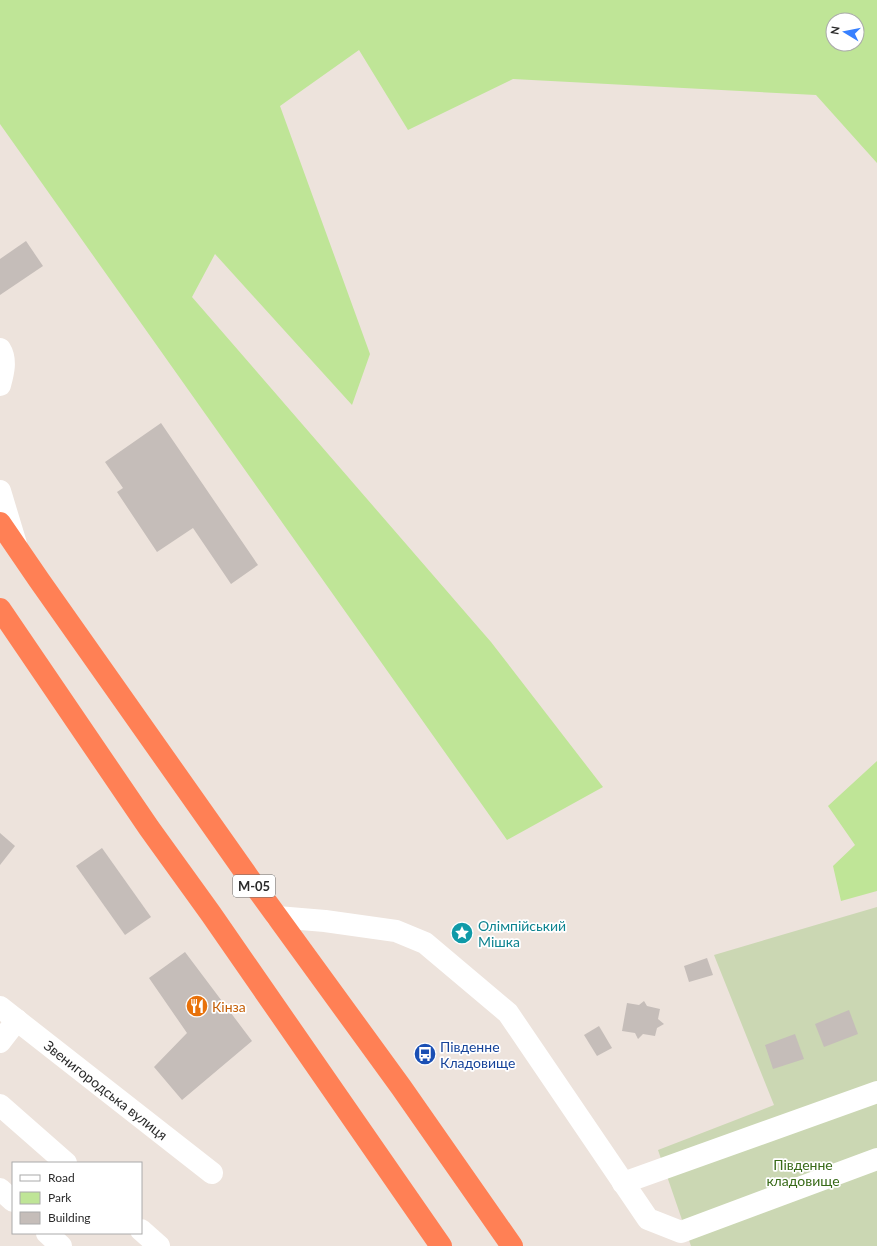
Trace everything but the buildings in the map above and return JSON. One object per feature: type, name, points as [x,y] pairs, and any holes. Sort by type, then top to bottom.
[{"type":"highway","name":"М-05","points":[[0,522],[277,917],[402,1087],[512,1246]]},
{"type":"highway","points":[[0,609],[149,828],[441,1246]]},
{"type":"street","points":[[0,349],[3,353],[4,371],[0,385]]},
{"type":"street","points":[[0,490],[17,548]]},
{"type":"street","points":[[277,917],[325,921],[396,931],[425,943],[508,1013],[648,1219],[676,1239],[877,1159]]},
{"type":"street","name":"Звенигородська вулиця","points":[[0,1007],[212,1172]]},
{"type":"street","points":[[0,1042],[17,1020]]},
{"type":"street","points":[[623,1183],[877,1092]]},
{"type":"street","points":[[0,1105],[65,1162]]},
{"type":"street","points":[[0,1189],[12,1200]]},
{"type":"street","points":[[142,1231],[159,1246]]},
{"type":"street","points":[[48,1234],[61,1246]]},
{"type":"green space","points":[[0,0],[877,0],[877,163],[816,95],[513,79],[408,130],[359,50],[280,106],[370,354],[352,405],[215,254],[192,297],[491,642],[603,787],[507,840],[0,124]]},
{"type":"green space","points":[[877,761],[877,891],[841,901],[833,866],[855,845],[828,806]]},
{"type":"green space","name":"Південне кладовище","points":[[877,907],[877,1246],[691,1246],[658,1150],[774,1105],[714,955]]},
{"type":"place","name":"Олімпійський Мішка","points":[[462,933]]},
{"type":"place","name":"Кінза","points":[[197,1006]]},
{"type":"place","name":"Південне Кладовище","points":[[425,1054]]}]
